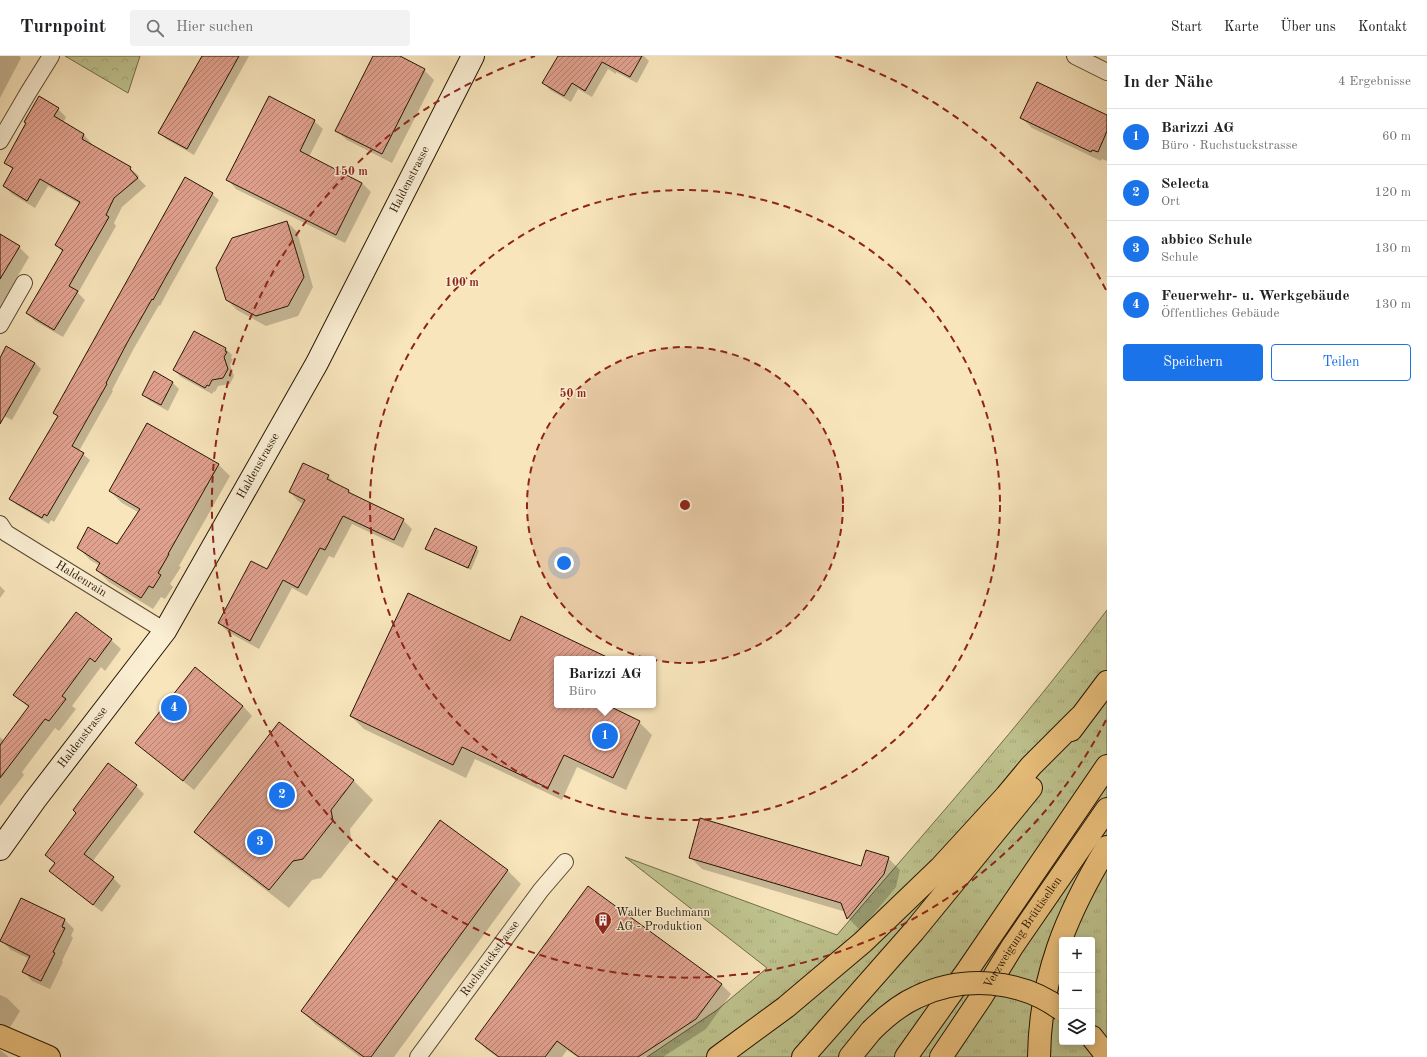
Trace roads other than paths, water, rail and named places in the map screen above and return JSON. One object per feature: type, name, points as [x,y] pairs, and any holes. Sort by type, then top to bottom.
[{"type":"highway","points":[[803,1057],[973,861],[1042,774],[1079,718],[1107,682]]},
{"type":"highway","points":[[718,1057],[786,1007],[863,942],[940,868],[1006,796],[1031,766],[1079,718]]},
{"type":"highway","points":[[906,1057],[976,958],[1107,766]]},
{"type":"highway","name":"Verzweigung Brüttisellen","points":[[941,1057],[982,996],[1012,947],[1107,809]]},
{"type":"highway","points":[[1039,1057],[1042,1011],[1048,976],[1066,925],[1107,847]]},
{"type":"highway","points":[[850,1057],[871,1031],[894,1010],[917,996],[940,988],[964,984],[999,984],[1022,990],[1043,998],[1060,1009]]},
{"type":"highway","points":[[0,1036],[49,1057]]},
{"type":"highway","points":[[1095,1041],[1107,1056]]},
{"type":"street","points":[[0,141],[51,56]]},
{"type":"street","name":"Haldenstrasse","points":[[0,849],[35,800],[165,631],[317,364],[473,56]]},
{"type":"street","points":[[1075,56],[1107,72]]},
{"type":"street","points":[[0,325],[24,283]]},
{"type":"street","name":"Haldenrain","points":[[0,524],[6,533],[165,631]]},
{"type":"street","name":"Ruchstuckstrasse","points":[[418,1057],[541,890],[565,862]]},
{"type":"place","name":"Feuerwehr- u. Werkgebäude","points":[[174,708]]},
{"type":"place","name":"Barizzi AG","points":[[605,736]]},
{"type":"place","name":"Selecta","points":[[282,795]]},
{"type":"place","name":"abbico Schule","points":[[260,842]]},
{"type":"place","name":"Walter Buchmann AG - Produktion","points":[[603,935]]}]
